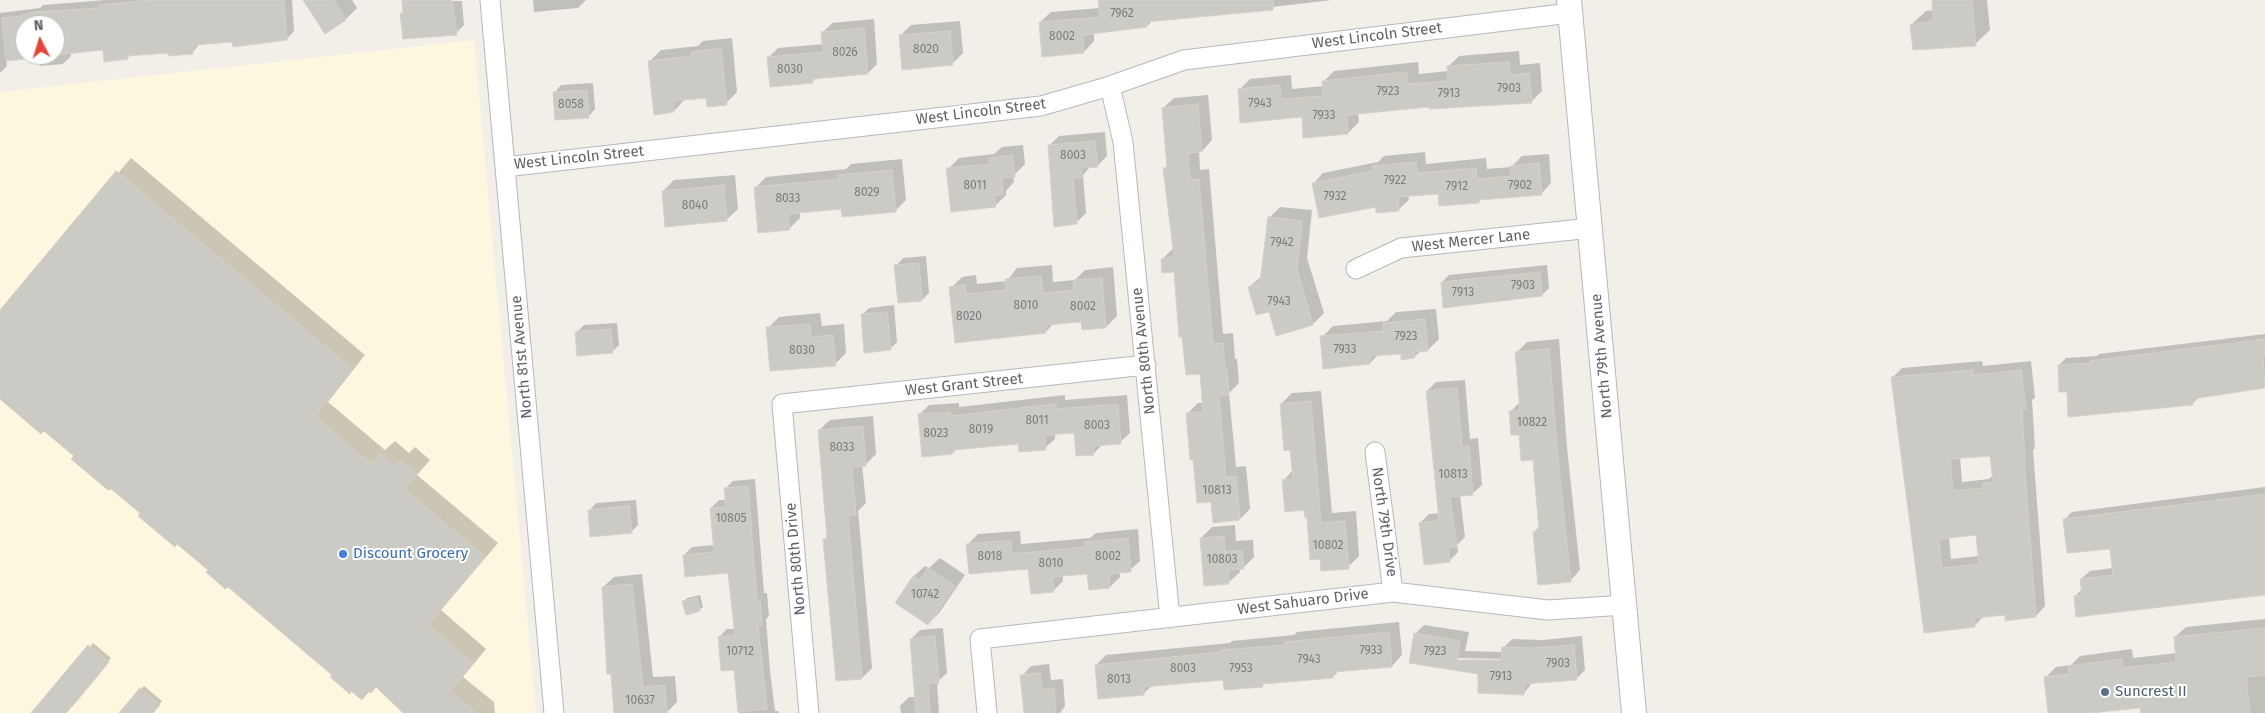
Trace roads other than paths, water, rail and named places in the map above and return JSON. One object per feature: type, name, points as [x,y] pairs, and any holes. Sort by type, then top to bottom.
[{"type":"street","name":"North 81st Avenue","points":[[490,0],[554,713]]},
{"type":"street","name":"West Lincoln Street","points":[[505,167],[1042,106],[1110,86],[1184,60],[1570,7]]},
{"type":"street","name":"North 79th Avenue","points":[[1570,7],[1634,713]]},
{"type":"street","name":"North 80th Avenue","points":[[1110,86],[1122,142],[1170,618]]},
{"type":"street","name":"West Mercer Lane","points":[[1356,269],[1401,248],[1591,228]]},
{"type":"street","name":"West Grant Street","points":[[782,404],[1146,366]]},
{"type":"street","name":"North 80th Drive","points":[[782,404],[810,713]]},
{"type":"street","name":"North 79th Drive","points":[[1375,452],[1393,592]]},
{"type":"street","name":"West Sahuaro Drive","points":[[987,713],[980,639],[1393,592],[1548,610],[1625,605]]},
{"type":"place","name":"Discount Grocery","points":[[343,554]]},
{"type":"place","name":"Suncrest II","points":[[2105,692]]}]
